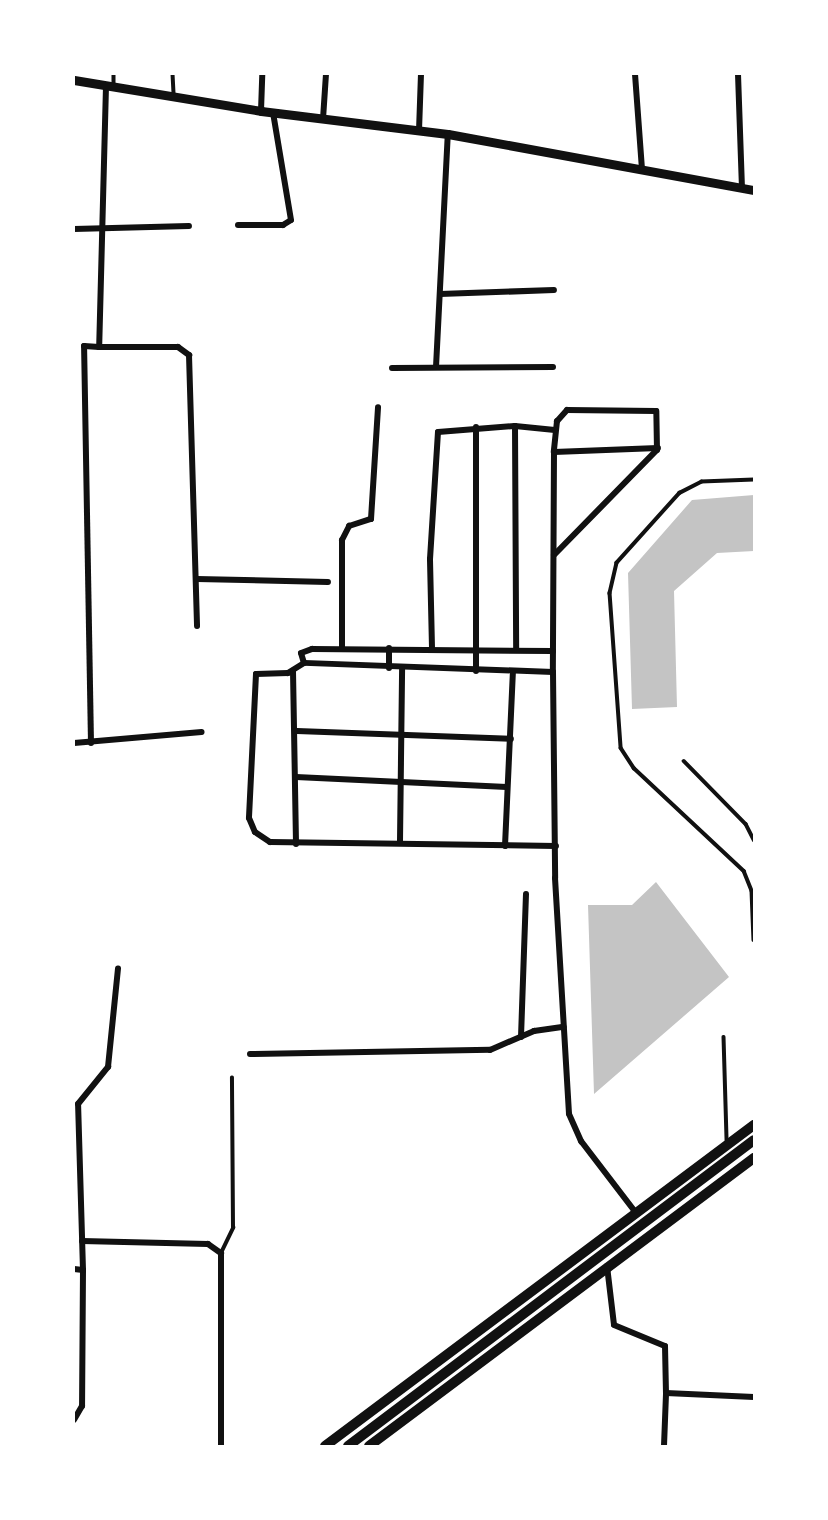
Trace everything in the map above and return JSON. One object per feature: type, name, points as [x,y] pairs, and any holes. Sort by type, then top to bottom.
[{"type":"highway","points":[[326,1447],[754,1125]]},
{"type":"highway","points":[[348,1447],[754,1140]]},
{"type":"highway","points":[[369,1447],[607,1265],[754,1158]]},
{"type":"main road","points":[[74,80],[273,113],[448,134],[754,190]]},
{"type":"street","points":[[261,111],[262,74]]},
{"type":"street","points":[[323,119],[326,74]]},
{"type":"street","points":[[419,131],[421,74]]},
{"type":"street","points":[[635,74],[642,170]]},
{"type":"street","points":[[738,74],[742,188]]},
{"type":"street","points":[[99,347],[110,86]]},
{"type":"street","points":[[238,225],[283,225],[291,220],[273,113]]},
{"type":"street","points":[[436,367],[448,134]]},
{"type":"street","points":[[74,229],[104,226],[188,226]]},
{"type":"street","points":[[440,294],[554,290]]},
{"type":"street","points":[[74,346],[178,347],[189,355],[197,626]]},
{"type":"street","points":[[84,346],[91,743]]},
{"type":"street","points":[[392,368],[552,367]]},
{"type":"street","points":[[342,648],[342,540],[349,526],[371,519],[378,407]]},
{"type":"street","points":[[554,555],[658,448],[658,415],[652,410],[567,411],[555,430],[554,452],[552,672],[556,846],[571,1123],[636,1213]]},
{"type":"street","points":[[514,426],[516,650]]},
{"type":"street","points":[[432,648],[430,559],[436,437],[442,429],[514,426],[555,430]]},
{"type":"street","points":[[475,671],[476,427]]},
{"type":"street","points":[[554,452],[658,448]]},
{"type":"street","points":[[197,579],[328,582]]},
{"type":"street","points":[[304,663],[303,651],[342,648],[554,651]]},
{"type":"street","points":[[388,648],[389,668]]},
{"type":"street","points":[[552,672],[402,670],[304,663],[293,671],[253,677],[249,818],[255,832],[265,841],[296,844],[400,841],[556,846]]},
{"type":"street","points":[[400,841],[402,670]]},
{"type":"street","points":[[293,671],[297,731],[296,844]]},
{"type":"street","points":[[505,846],[513,672]]},
{"type":"street","points":[[297,731],[511,739]]},
{"type":"street","points":[[74,743],[202,732]]},
{"type":"street","points":[[296,777],[401,779],[507,787]]},
{"type":"street","points":[[521,1037],[526,894]]},
{"type":"street","points":[[74,1420],[82,1406],[83,1269],[76,1157],[78,1104],[108,1067],[118,969]]},
{"type":"street","points":[[250,1054],[490,1050],[521,1037],[564,1027]]},
{"type":"street","points":[[82,1241],[208,1244],[221,1253],[221,1447]]},
{"type":"street","points":[[607,1265],[614,1325],[665,1346],[664,1447]]},
{"type":"street","points":[[74,1269],[83,1269]]},
{"type":"street","points":[[666,1393],[754,1397]]},
{"type":"lane","points":[[110,86],[114,74]]},
{"type":"lane","points":[[173,74],[174,97]]},
{"type":"lane","points":[[754,480],[702,482],[680,493],[617,563],[610,593],[621,748],[635,768],[744,871],[752,891],[754,940]]},
{"type":"lane","points":[[684,761],[746,824],[754,840]]},
{"type":"lane","points":[[724,1037],[727,1147]]},
{"type":"lane","points":[[221,1253],[233,1228],[232,1078]]},
{"type":"building","points":[[754,495],[754,551],[717,553],[674,591],[677,707],[632,709],[628,573],[692,500]]},
{"type":"building","points":[[656,882],[729,977],[594,1094],[588,905],[632,905]]}]
